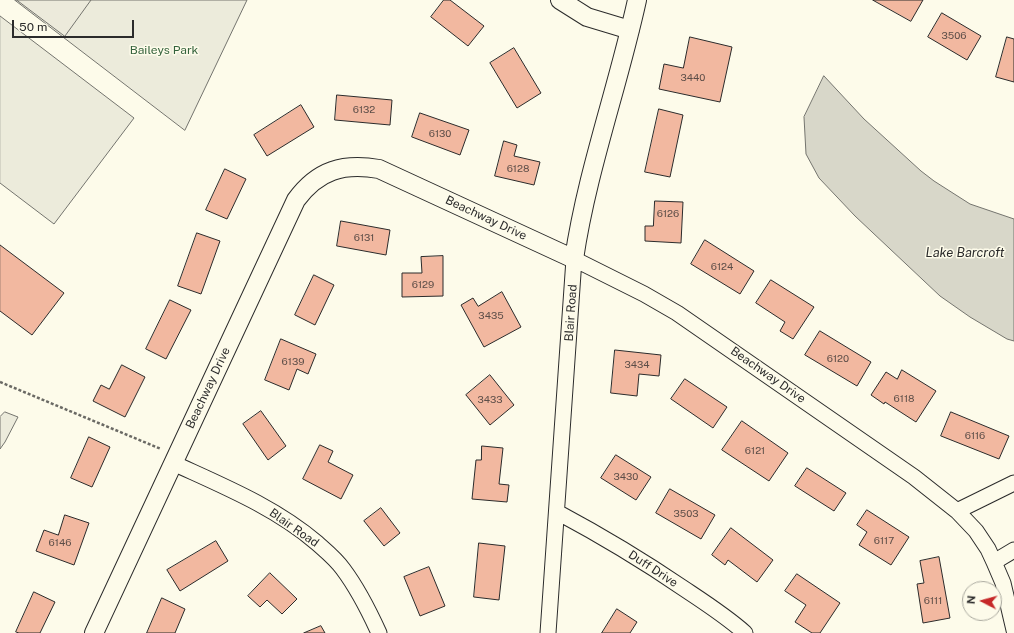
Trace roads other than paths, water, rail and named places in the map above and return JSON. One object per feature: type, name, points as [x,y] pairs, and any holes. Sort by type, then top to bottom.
[{"type":"street","points":[[560,0],[587,17],[630,30]]},
{"type":"street","name":"Blair Road","points":[[548,633],[574,259],[579,228],[630,30],[636,0]]},
{"type":"street","name":"Beachway Drive","points":[[94,633],[296,200],[305,188],[316,178],[326,173],[346,167],[363,166],[379,169],[574,259],[644,294],[677,313],[914,477],[957,511],[976,531],[988,549],[1003,583],[1014,630]]},
{"type":"street","name":"Blair Road","points":[[173,463],[244,496],[285,519],[307,535],[342,568],[358,590],[379,633]]},
{"type":"street","points":[[957,511],[1014,483]]},
{"type":"street","name":"Duff Drive","points":[[557,512],[604,537],[652,568],[701,600],[744,633]]},
{"type":"street","points":[[994,562],[1014,550]]},
{"type":"water","name":"Lake Barcroft","points":[[824,76],[864,119],[934,181],[970,204],[1014,219],[1014,341],[1007,339],[970,317],[940,296],[855,216],[819,178],[806,154],[804,117]]},
{"type":"park label","name":"Baileys Park","points":[[164,50]]}]
